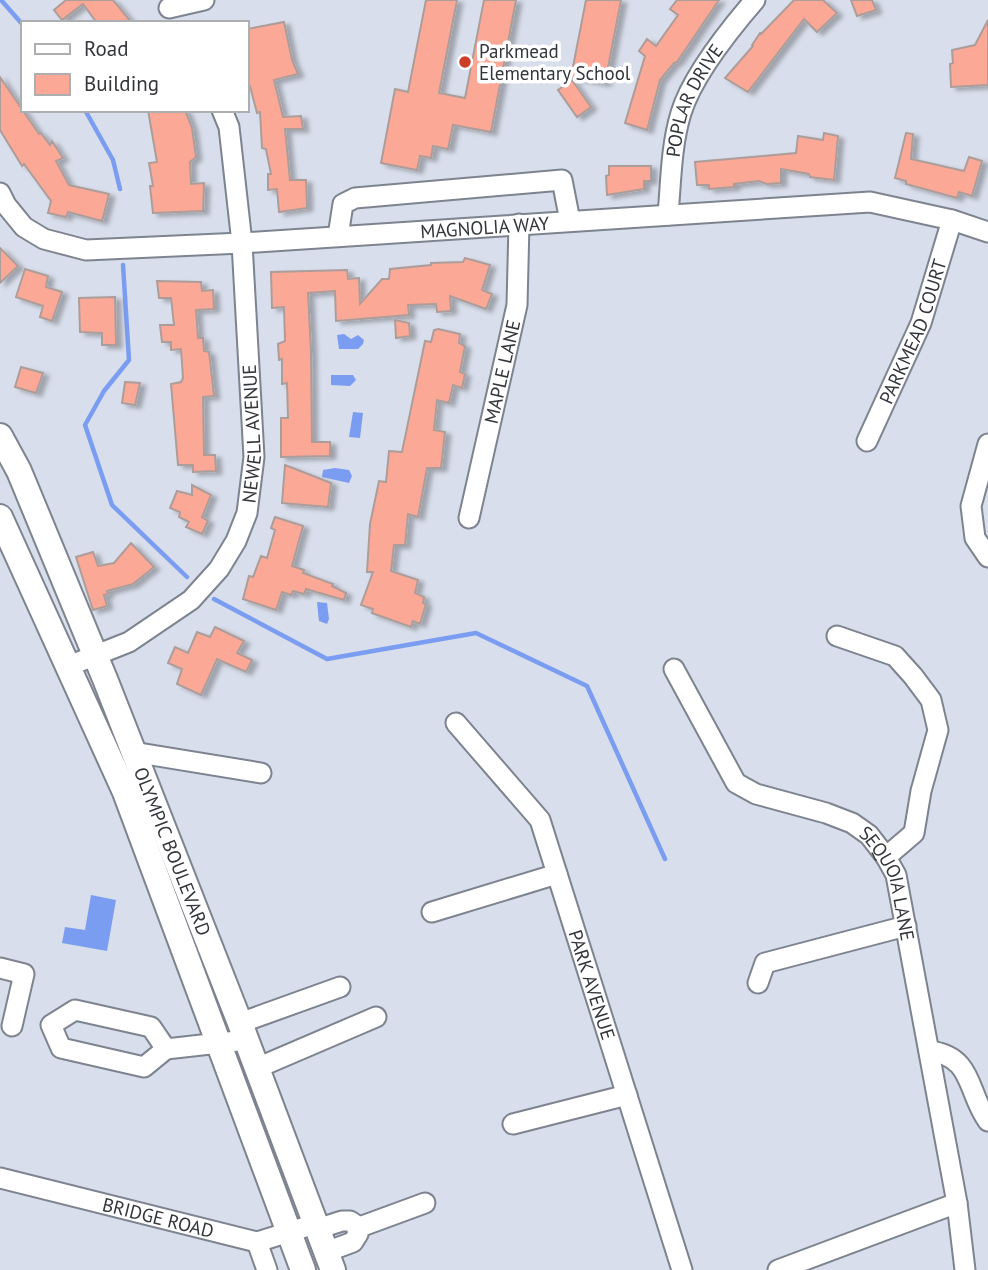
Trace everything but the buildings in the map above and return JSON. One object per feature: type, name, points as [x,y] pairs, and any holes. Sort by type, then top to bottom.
[{"type":"main road","name":"OLYMPIC BOULEVARD","points":[[0,436],[19,471],[134,752],[329,1261]]},
{"type":"main road","name":"OLYMPIC BOULEVARD","points":[[0,517],[125,792],[303,1270]]},
{"type":"street","points":[[170,10],[204,0]]},
{"type":"street","name":"POPLAR DRIVE","points":[[668,215],[674,145],[681,111],[696,79],[755,0]]},
{"type":"street","name":"NEWELL AVENUE","points":[[66,667],[129,642],[191,600],[219,569],[236,541],[247,513],[254,457],[242,243],[229,127],[223,112]]},
{"type":"street","points":[[338,236],[343,204],[355,198],[562,180],[570,221]]},
{"type":"street","name":"MAGNOLIA WAY","points":[[0,193],[24,227],[62,246],[86,250],[242,243],[870,202],[952,220],[988,232]]},
{"type":"street","name":"PARKMEAD COURT","points":[[867,441],[921,323],[952,220]]},
{"type":"street","name":"MAPLE LANE","points":[[469,518],[517,305],[519,224]]},
{"type":"street","points":[[988,444],[971,506],[975,538],[988,557]]},
{"type":"street","points":[[837,636],[895,656],[931,700],[938,730],[921,791],[914,833],[886,857]]},
{"type":"street","name":"SEQUOIA LANE","points":[[674,669],[736,783],[757,794],[852,823],[869,835],[896,875],[957,1203],[965,1270]]},
{"type":"street","name":"PARK AVENUE","points":[[456,723],[540,820],[682,1270]]},
{"type":"street","points":[[134,752],[261,772]]},
{"type":"street","points":[[432,912],[557,874]]},
{"type":"street","points":[[758,983],[765,963],[906,926]]},
{"type":"street","points":[[0,968],[24,974],[12,1026]]},
{"type":"street","points":[[166,1049],[151,1027],[75,1010],[51,1024],[61,1048],[144,1067],[166,1049],[218,1041],[340,987]]},
{"type":"street","points":[[257,1068],[376,1017]]},
{"type":"street","points":[[929,1051],[938,1052],[959,1064],[988,1121]]},
{"type":"street","points":[[513,1124],[627,1095]]},
{"type":"street","name":"BRIDGE ROAD","points":[[0,1178],[257,1242],[350,1220],[357,1228]]},
{"type":"street","points":[[329,1261],[353,1242],[358,1234],[357,1228],[425,1203]]},
{"type":"street","points":[[778,1270],[957,1203]]},
{"type":"street","points":[[257,1242],[267,1270]]},
{"type":"water","points":[[344,334],[351,339],[358,335],[364,340],[363,344],[358,349],[339,349],[337,335]]},
{"type":"water","points":[[331,375],[353,375],[356,380],[350,386],[331,385]]},
{"type":"water","points":[[353,412],[363,413],[360,438],[349,437]]},
{"type":"water","points":[[323,470],[349,470],[352,476],[349,483],[322,477]]},
{"type":"water","points":[[317,602],[327,603],[327,624],[319,621]]},
{"type":"water","points":[[91,895],[116,900],[107,951],[62,943],[65,927],[85,930]]},
{"type":"waterway","points":[[1,0],[21,23]]},
{"type":"waterway","points":[[86,112],[113,160],[120,189]]},
{"type":"waterway","points":[[123,265],[129,360],[104,391],[85,425],[112,505],[187,577]]},
{"type":"waterway","points":[[214,599],[327,659],[476,633],[587,686],[665,859]]},
{"type":"place","name":"Parkmead Elementary School","points":[[465,62]]}]
